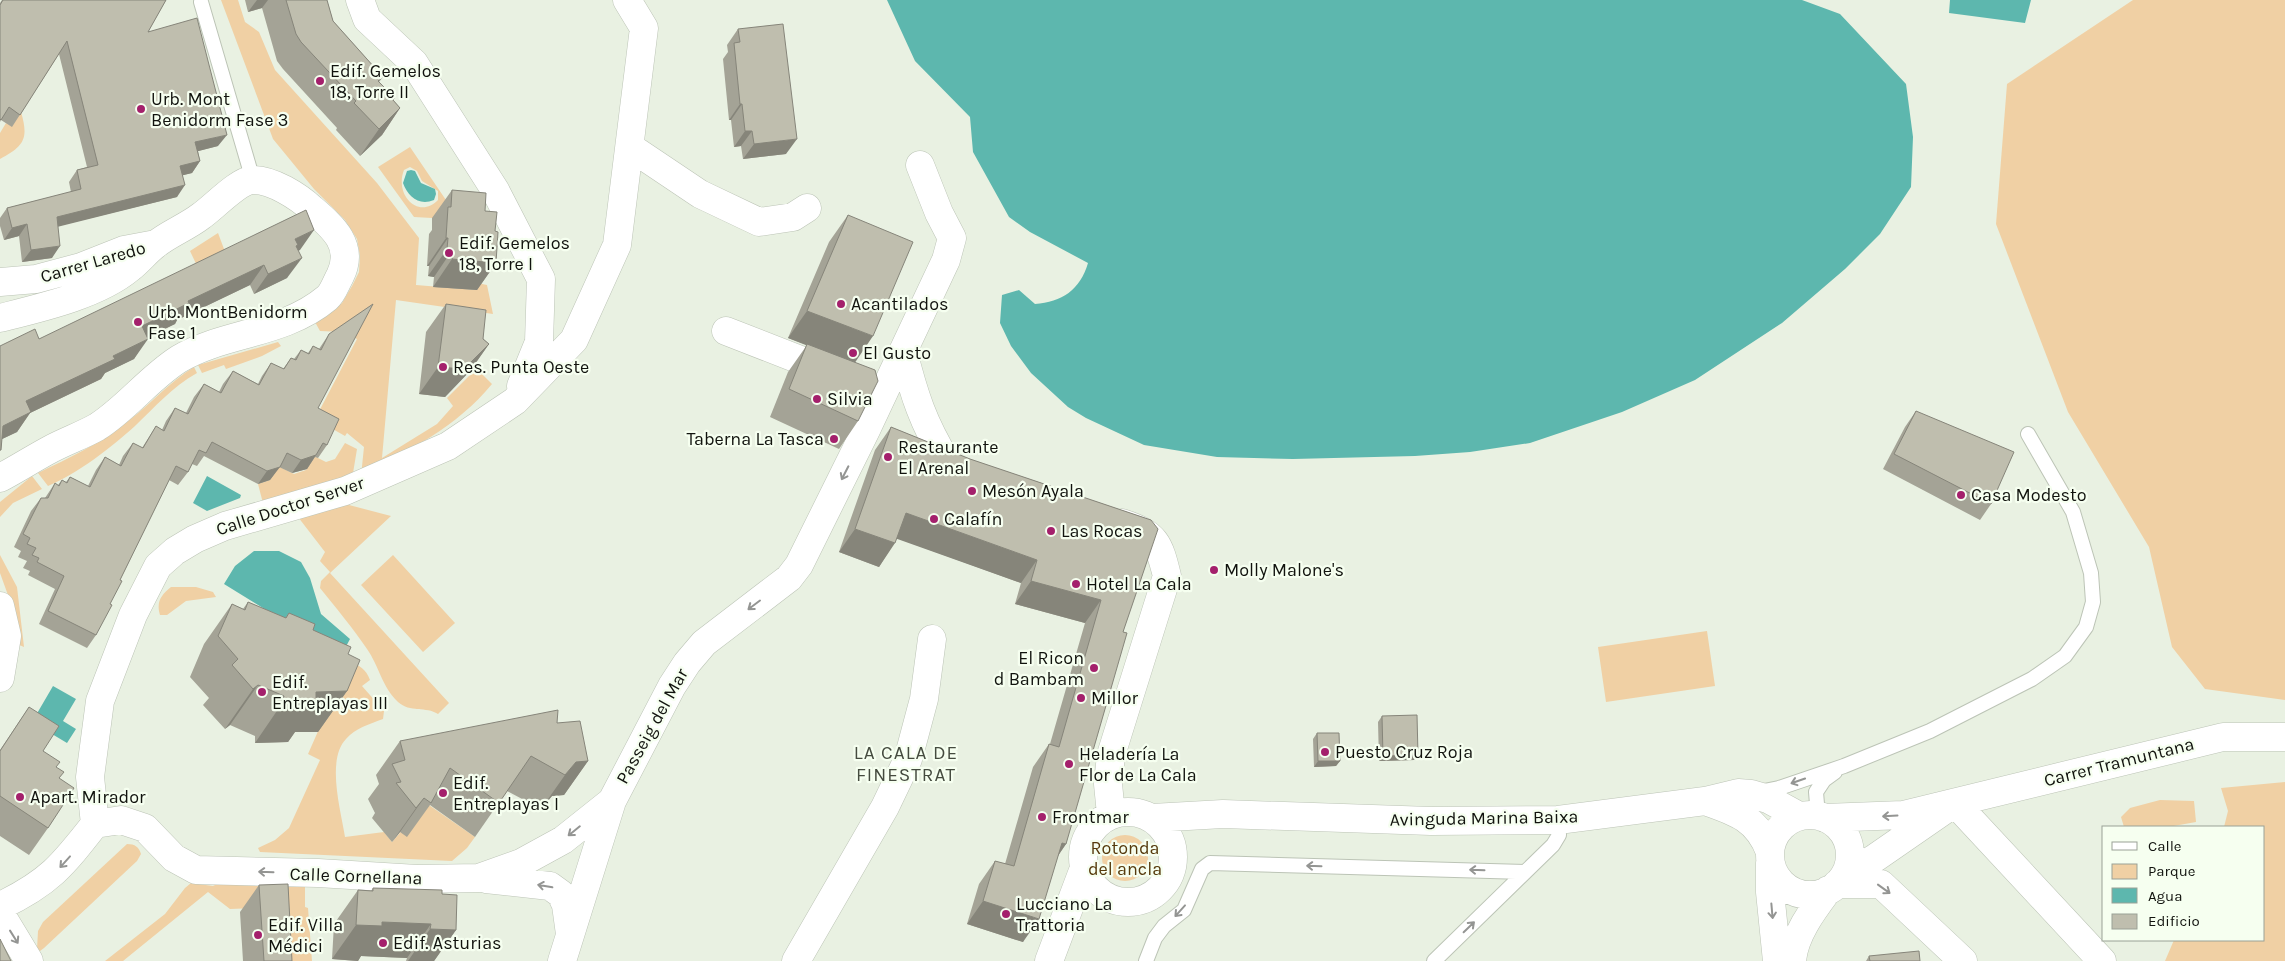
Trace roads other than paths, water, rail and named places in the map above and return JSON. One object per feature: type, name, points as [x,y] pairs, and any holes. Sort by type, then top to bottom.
[{"type":"street","points":[[360,0],[367,19],[414,63],[495,190],[541,279],[540,342],[515,401]]},
{"type":"street","name":"Calle Doctor Server","points":[[95,824],[90,776],[100,701],[133,615],[158,566],[181,547],[225,526],[345,491],[448,446],[515,401],[574,340],[617,245],[644,28],[627,0]]},
{"type":"street","points":[[630,147],[700,194],[759,222],[793,216],[807,208]]},
{"type":"street","points":[[903,351],[916,404],[934,442],[958,466],[889,440],[884,392],[903,351],[946,260],[952,238],[939,213],[920,165]]},
{"type":"street","points":[[0,318],[50,305],[92,290],[129,270],[156,244],[184,229],[223,200],[240,184],[253,180],[273,185],[298,196],[333,226],[343,243],[345,266],[328,297],[282,325],[191,353],[180,359],[160,372],[132,400],[97,427],[50,450],[0,478]]},
{"type":"street","name":"Carrer Laredo","points":[[0,282],[36,279],[81,267],[124,250],[156,244]]},
{"type":"street","points":[[726,331],[884,392]]},
{"type":"street","name":"Passeig del Mar","points":[[566,950],[612,801],[645,734],[687,663],[704,643],[789,578],[889,440]]},
{"type":"street","points":[[1098,514],[1144,530],[1161,549],[1168,576],[1111,755],[1108,784],[1111,814]]},
{"type":"street","points":[[0,606],[7,636],[0,678]]},
{"type":"street","points":[[796,961],[885,807],[908,759],[924,699],[932,639]]},
{"type":"street","name":"Carrer Tramuntana","points":[[1814,817],[1903,815],[2224,737],[2285,737]]},
{"type":"street","name":"Avinguda Marina Baixa","points":[[1152,818],[1223,814],[1431,821],[1558,820],[1714,804],[1725,796],[1751,794],[1814,817]]},
{"type":"street","name":"Calle Cornellana","points":[[95,824],[121,820],[145,828],[174,858],[196,870],[318,873],[417,879],[478,878],[521,863],[563,840],[612,801]]},
{"type":"street","points":[[1955,802],[2102,961]]},
{"type":"street","name":"Carrer Tramuntana","points":[[1836,883],[1955,802]]},
{"type":"street","points":[[1714,804],[1754,824],[1764,835],[1775,874],[1782,884],[1793,891],[1817,894],[1836,883],[1880,884],[1963,961]]},
{"type":"street","points":[[1059,932],[1097,901],[1134,902],[1147,898],[1158,891],[1170,874],[1174,854],[1170,839],[1163,827],[1152,818],[1139,812],[1125,811],[1111,814],[1100,821],[1088,836],[1082,855],[1084,868],[1096,890],[1097,901]]},
{"type":"street","name":"Avinguda Marina Baixa","points":[[1174,854],[1181,842],[1197,826],[1223,814]]},
{"type":"street","points":[[1777,961],[1770,892],[1770,857],[1778,830],[1814,817],[1834,823],[1848,842],[1849,865],[1813,910],[1797,943],[1792,961]]},
{"type":"street","points":[[0,906],[28,893],[46,881],[64,863],[95,824]]},
{"type":"street","points":[[1048,961],[1084,868]]},
{"type":"street","points":[[478,878],[550,886],[560,894],[566,905],[566,950]]},
{"type":"street","points":[[0,913],[29,961]]},
{"type":"lane","points":[[201,2],[253,180]]},
{"type":"lane","points":[[1751,794],[1779,788],[1844,766],[1930,731],[2032,679],[2065,656],[2086,627],[2093,602],[2090,572],[2073,512],[2028,434]]},
{"type":"lane","points":[[1814,817],[1816,792],[1824,780],[1844,766]]},
{"type":"lane","points":[[1434,961],[1554,845],[1559,834],[1558,820]]},
{"type":"lane","points":[[1146,961],[1155,938],[1164,926],[1184,910],[1202,869],[1210,863],[1525,872]]},
{"type":"water","points":[[887,0],[1802,0],[1840,14],[1906,84],[1913,137],[1911,187],[1880,234],[1845,269],[1782,323],[1695,380],[1622,412],[1530,443],[1470,452],[1415,456],[1293,459],[1217,457],[1144,445],[1086,418],[1068,407],[1031,373],[1011,346],[1000,323],[1002,295],[1019,290],[1035,304],[1054,301],[1069,293],[1075,287],[1085,272],[1088,263],[1030,232],[1009,217],[973,152],[970,117],[915,61]]},
{"type":"water","points":[[1950,0],[2031,0],[2025,23],[1949,13]]},
{"type":"water","points":[[407,171],[415,171],[421,183],[435,189],[434,200],[424,202],[411,196],[403,183]]},
{"type":"water","points":[[207,476],[241,495],[240,498],[207,511],[193,503]]},
{"type":"water","points":[[254,551],[279,551],[301,562],[310,578],[321,614],[350,639],[341,656],[224,584],[235,566]]},
{"type":"water","points":[[53,686],[76,699],[63,721],[76,729],[67,743],[32,722]]},
{"type":"place","name":"Edif. Gemelos 18, Torre II","points":[[320,81]]},
{"type":"place","name":"Urb. Mont Benidorm Fase 3","points":[[141,109]]},
{"type":"place","name":"Edif. Gemelos 18, Torre I","points":[[449,253]]},
{"type":"place","name":"Acantilados","points":[[841,304]]},
{"type":"place","name":"Urb. MontBenidorm Fase 1","points":[[138,322]]},
{"type":"place","name":"El Gusto","points":[[853,353]]},
{"type":"place","name":"Res. Punta Oeste","points":[[443,367]]},
{"type":"place","name":"Silvia","points":[[817,399]]},
{"type":"place","name":"Taberna La Tasca","points":[[834,439]]},
{"type":"place","name":"Restaurante El Arenal","points":[[888,457]]},
{"type":"place","name":"Mesón Ayala","points":[[972,491]]},
{"type":"place","name":"Casa Modesto","points":[[1961,495]]},
{"type":"place","name":"Calafín","points":[[934,519]]},
{"type":"place","name":"Las Rocas","points":[[1051,531]]},
{"type":"place","name":"Molly Malone's","points":[[1214,570]]},
{"type":"place","name":"Hotel La Cala","points":[[1076,584]]},
{"type":"place","name":"El Ricon d Bambam","points":[[1094,668]]},
{"type":"place","name":"Edif. Entreplayas III","points":[[262,692]]},
{"type":"place","name":"Millor","points":[[1081,698]]},
{"type":"place","name":"Puesto Cruz Roja","points":[[1325,752]]},
{"type":"place","name":"Heladería La Flor de La Cala","points":[[1069,764]]},
{"type":"place","name":"Edif. Entreplayas I","points":[[443,793]]},
{"type":"place","name":"Apart. Mirador","points":[[20,797]]},
{"type":"place","name":"Frontmar","points":[[1042,817]]},
{"type":"place","name":"Lucciano La Trattoria","points":[[1006,914]]},
{"type":"place","name":"Edif. Villa Médici","points":[[258,935]]},
{"type":"place","name":"Edif. Asturias","points":[[383,943]]},
{"type":"district","name":"LA CALA DE FINESTRAT","points":[[906,763]]},
{"type":"park label","name":"Rotonda del ancla","points":[[1125,858]]}]
